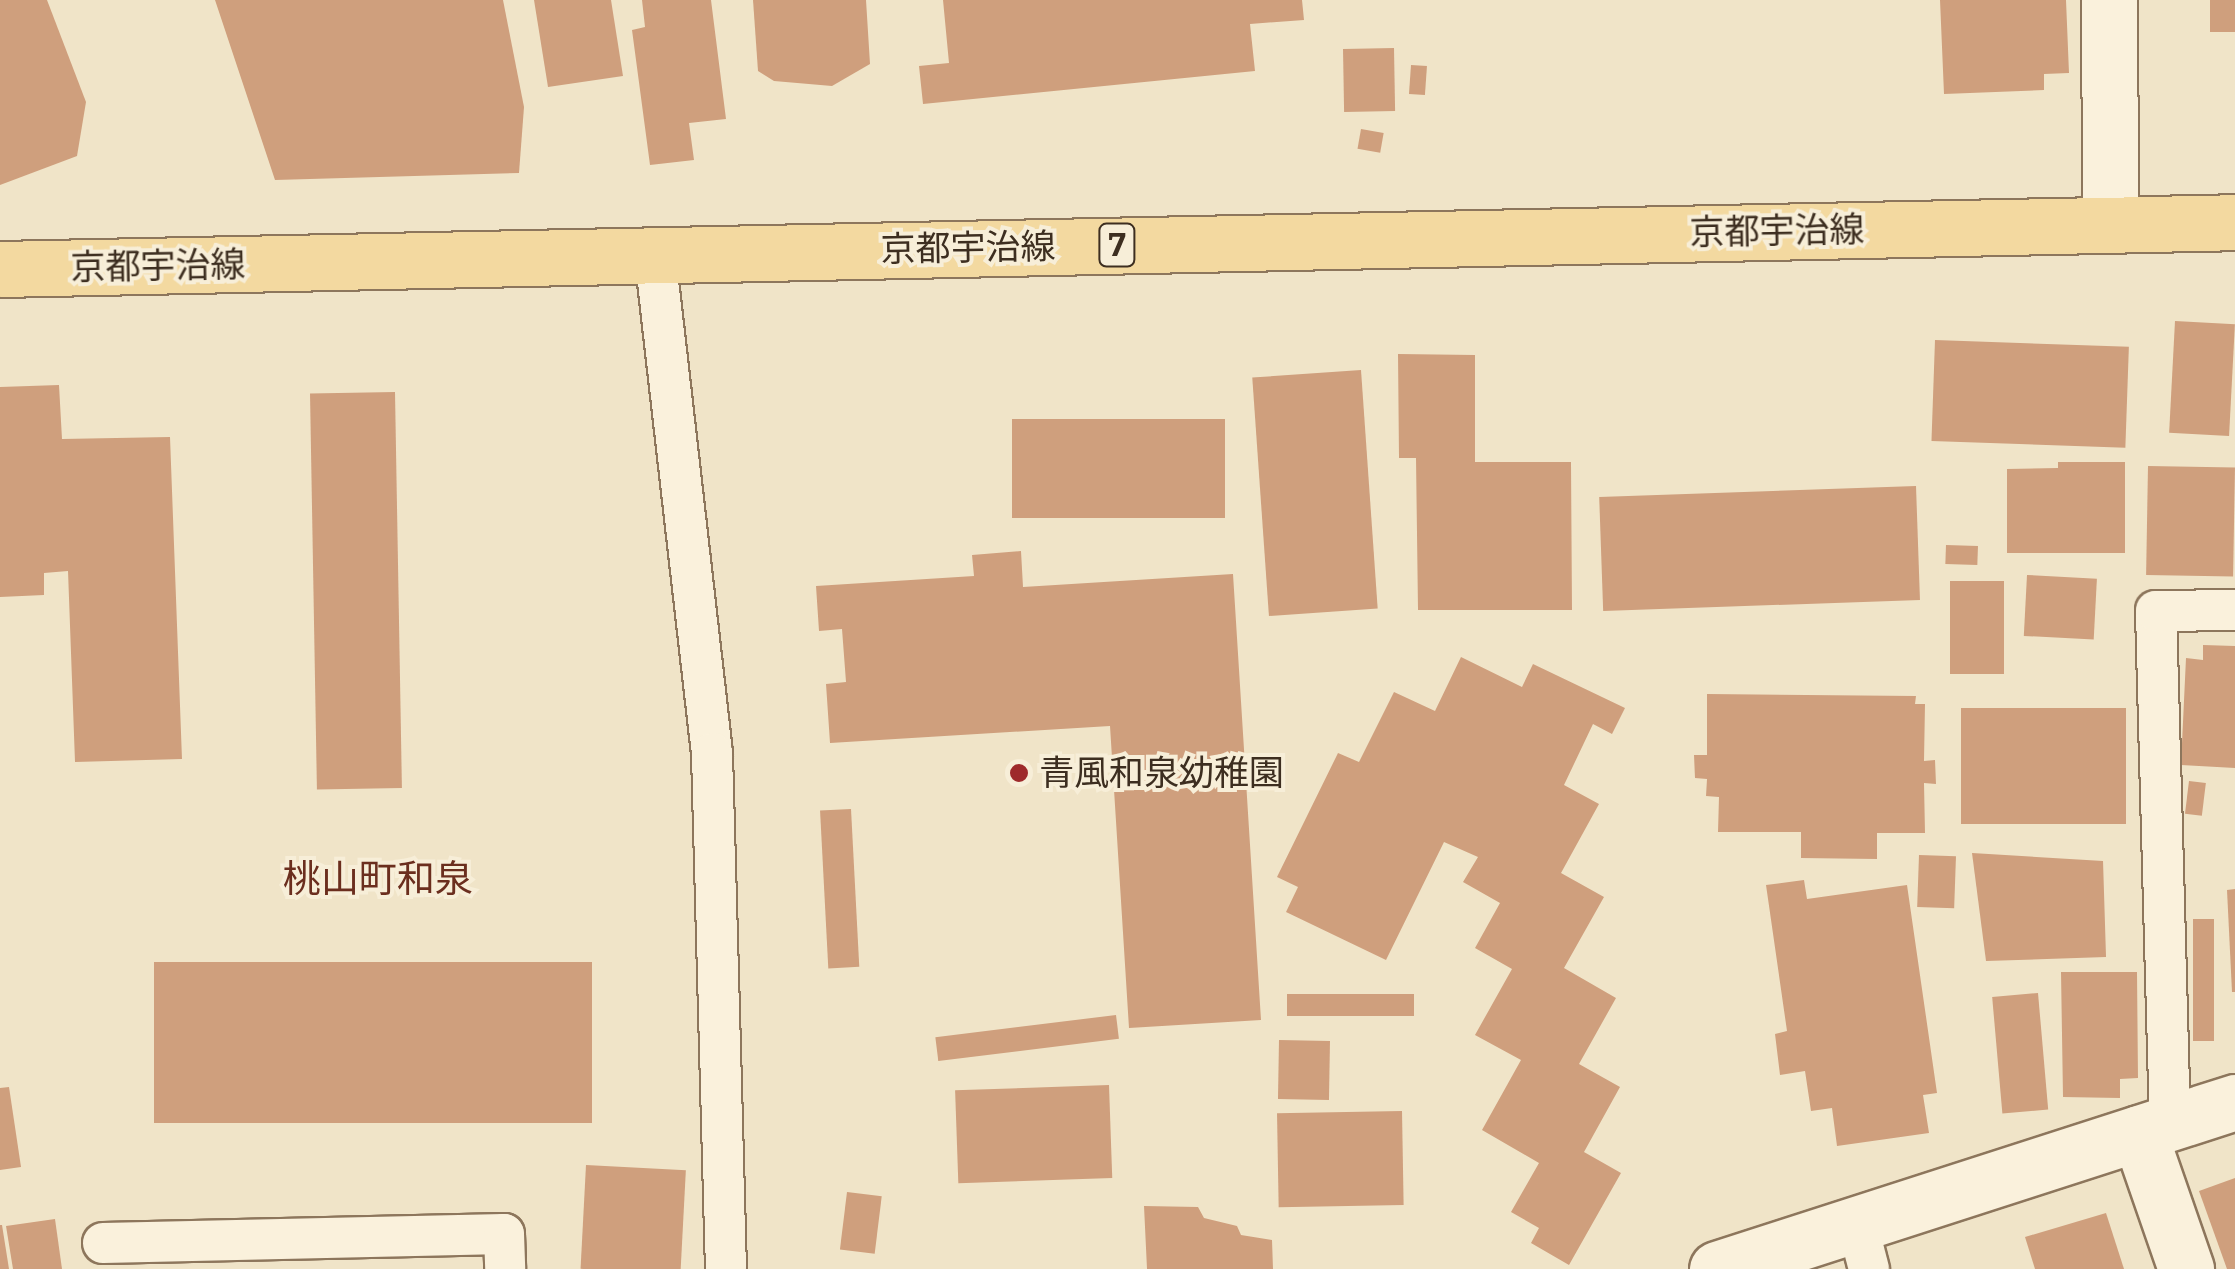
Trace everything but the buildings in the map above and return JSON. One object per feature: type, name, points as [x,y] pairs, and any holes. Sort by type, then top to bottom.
[{"type":"main road","name":"京都宇治線","points":[[0,269],[2235,222]]},
{"type":"street","points":[[2109,0],[2110,224]]},
{"type":"street","points":[[1717,1269],[1863,1246],[2155,1128],[2235,1102]]},
{"type":"street","points":[[2155,1128],[2186,1269]]},
{"type":"lane","points":[[655,255],[712,754],[726,1269]]},
{"type":"lane","points":[[2155,1128],[2156,611],[2235,610]]},
{"type":"lane","points":[[103,1243],[504,1234],[506,1269]]},
{"type":"place","name":"青風和泉幼稚園","points":[[1019,773]]},
{"type":"district","name":"桃山町和泉","points":[[378,880]]}]
